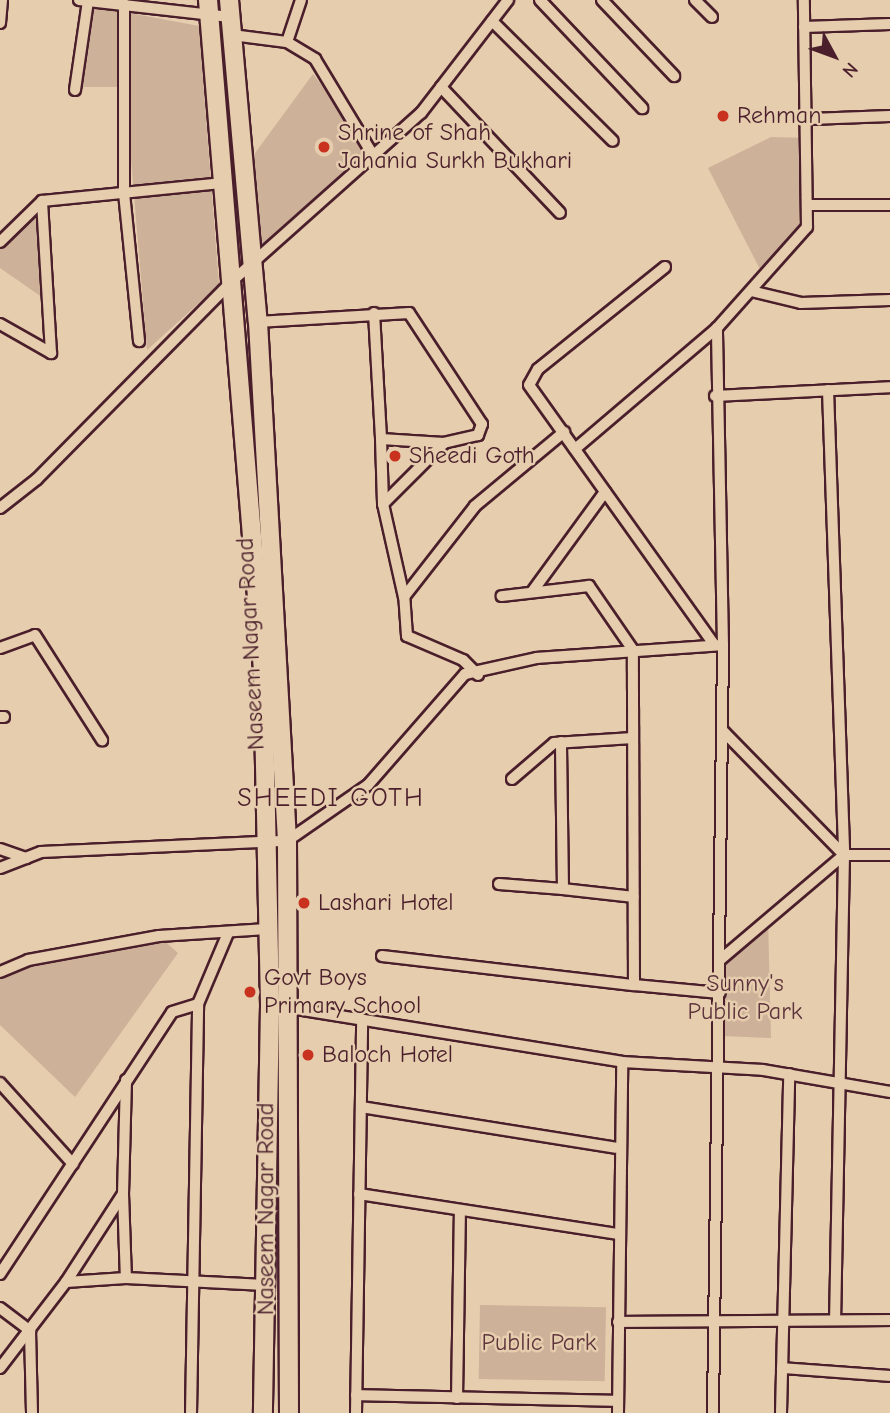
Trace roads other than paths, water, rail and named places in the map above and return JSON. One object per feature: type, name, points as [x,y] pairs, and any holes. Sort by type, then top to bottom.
[{"type":"main road","name":"Naseem Nagar Road","points":[[209,8],[221,183],[263,670],[264,841],[270,1006],[263,1413]]},
{"type":"main road","name":"Naseem Nagar Road","points":[[230,18],[249,266],[258,322],[287,841],[291,1007],[289,1413]]},
{"type":"street","points":[[0,23],[2,0]]},
{"type":"street","points":[[287,43],[301,0]]},
{"type":"street","points":[[0,508],[37,479],[230,283],[373,155],[441,87],[508,0]]},
{"type":"street","points":[[540,0],[642,108]]},
{"type":"street","points":[[601,0],[674,76]]},
{"type":"street","points":[[695,0],[712,17]]},
{"type":"street","points":[[575,449],[717,328],[796,247],[811,205],[804,0]]},
{"type":"street","points":[[75,90],[84,1],[209,8],[315,58],[373,155]]},
{"type":"street","points":[[124,4],[124,193],[139,341]]},
{"type":"street","points":[[492,21],[612,141]]},
{"type":"street","points":[[804,27],[890,24]]},
{"type":"street","points":[[441,87],[560,213]]},
{"type":"street","points":[[810,119],[890,116]]},
{"type":"street","points":[[0,242],[42,201],[221,183]]},
{"type":"street","points":[[0,324],[51,353],[42,201]]},
{"type":"street","points":[[811,205],[890,205]]},
{"type":"street","points":[[665,267],[530,378],[605,492],[718,645]]},
{"type":"street","points":[[751,291],[801,303],[890,300]]},
{"type":"street","points":[[258,322],[404,311],[416,318],[482,424],[478,435],[444,443],[381,439]]},
{"type":"street","points":[[374,313],[383,504],[404,597],[407,636],[463,660],[478,675]]},
{"type":"street","points":[[713,1413],[723,732],[718,645],[715,396],[717,328]]},
{"type":"street","points":[[715,396],[890,387]]},
{"type":"street","points":[[828,390],[844,855],[843,1081],[835,1319]]},
{"type":"street","points":[[404,597],[475,506],[564,432]]},
{"type":"street","points":[[383,504],[444,443]]},
{"type":"street","points":[[532,592],[605,492]]},
{"type":"street","points":[[502,596],[579,586],[599,591],[633,650],[634,985]]},
{"type":"street","points":[[0,649],[34,635],[102,740]]},
{"type":"street","points":[[0,868],[26,858],[129,844],[287,841],[368,785],[465,674],[478,675],[537,658],[718,645]]},
{"type":"street","points":[[723,732],[844,855]]},
{"type":"street","points":[[512,779],[561,742],[633,738]]},
{"type":"street","points":[[561,742],[563,889]]},
{"type":"street","points":[[0,849],[26,858]]},
{"type":"street","points":[[720,960],[844,855],[890,855]]},
{"type":"street","points":[[499,884],[634,897]]},
{"type":"street","points":[[0,972],[29,960],[159,936],[267,929]]},
{"type":"street","points":[[191,1413],[191,1281],[198,1004],[228,933]]},
{"type":"street","points":[[382,956],[720,993]]},
{"type":"street","points":[[0,1273],[172,1012],[198,1004]]},
{"type":"street","points":[[270,1006],[291,1007],[362,1021],[621,1062],[789,1074],[843,1081],[890,1092]]},
{"type":"street","points":[[356,1413],[362,1021]]},
{"type":"street","points":[[618,1413],[616,1149],[621,1062]]},
{"type":"street","points":[[781,1413],[789,1074]]},
{"type":"street","points":[[126,1080],[123,1194],[126,1278]]},
{"type":"street","points":[[0,1083],[73,1164]]},
{"type":"street","points":[[361,1107],[616,1149]]},
{"type":"street","points":[[0,1368],[66,1282],[123,1194]]},
{"type":"street","points":[[359,1194],[460,1213],[617,1234]]},
{"type":"street","points":[[457,1398],[460,1213]]},
{"type":"street","points":[[66,1282],[126,1278],[265,1285]]},
{"type":"street","points":[[0,1308],[30,1331]]},
{"type":"street","points":[[618,1322],[785,1316],[890,1320]]},
{"type":"street","points":[[30,1331],[32,1413]]},
{"type":"street","points":[[782,1368],[890,1376]]},
{"type":"street","points":[[356,1395],[618,1401]]},
{"type":"place","name":"Rehman","points":[[723,116]]},
{"type":"place","name":"Shrine of Shah Jahania Surkh Bukhari","points":[[324,147]]},
{"type":"place","name":"Sheedi Goth","points":[[395,456]]},
{"type":"place","name":"Lashari Hotel","points":[[304,903]]},
{"type":"place","name":"Govt Boys Primary School","points":[[250,992]]},
{"type":"place","name":"Baloch Hotel","points":[[308,1055]]},
{"type":"district","name":"SHEEDI GOTH","points":[[331,799]]},
{"type":"park label","name":"Sunny's Public Park","points":[[745,998]]},
{"type":"park label","name":"Public Park","points":[[539,1343]]}]
